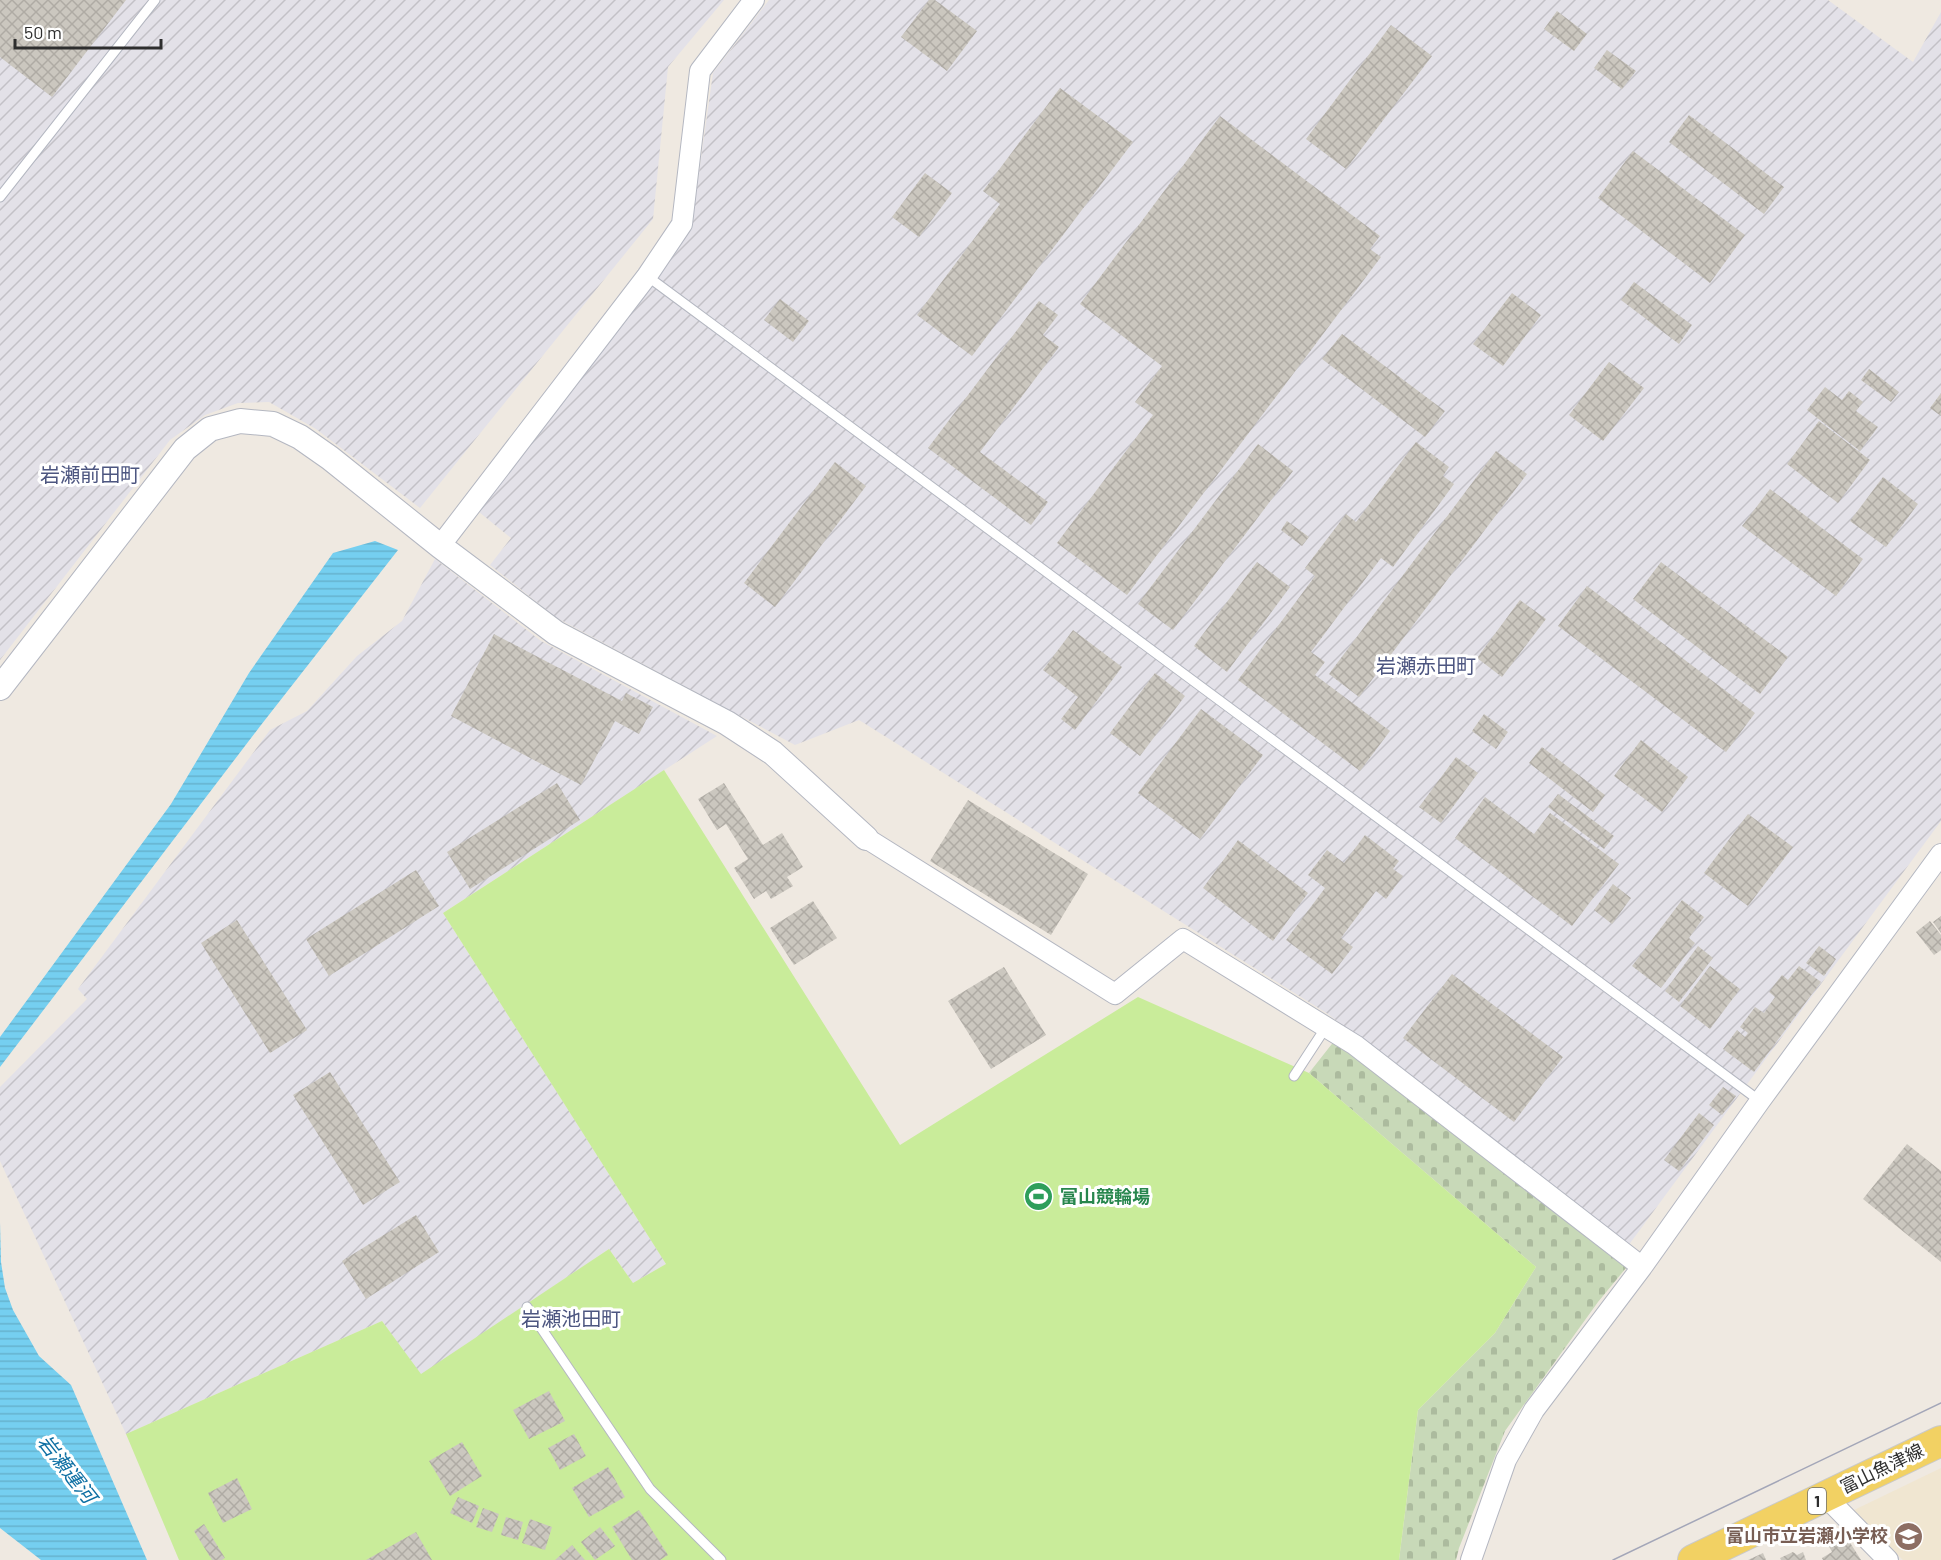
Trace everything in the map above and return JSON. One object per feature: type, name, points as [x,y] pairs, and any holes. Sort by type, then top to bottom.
[{"type":"main road","name":"富山魚津線","points":[[1693,1560],[1941,1441]]},
{"type":"street","points":[[440,546],[648,276],[682,224],[700,70],[754,0]]},
{"type":"street","points":[[0,688],[185,449],[210,429],[240,421],[273,424],[300,437],[330,458],[440,546],[556,633],[728,723],[773,753],[866,838],[1115,994],[1183,939],[1355,1045],[1642,1267]]},
{"type":"street","points":[[1471,1560],[1506,1460],[1534,1410],[1642,1267],[1941,854]]},
{"type":"street","points":[[1825,1496],[1888,1560]]},
{"type":"lane","points":[[0,197],[155,0]]},
{"type":"lane","points":[[648,276],[1760,1101]]},
{"type":"lane","points":[[1294,1076],[1326,1027]]},
{"type":"lane","points":[[527,1307],[650,1489],[721,1560]]},
{"type":"shaded area","points":[[0,0],[724,0],[668,67],[653,219],[420,508],[316,429],[269,402],[238,403],[205,415],[170,440],[0,660]]},
{"type":"shaded area","points":[[769,0],[1828,0],[1913,62],[1941,12],[1941,821],[1628,1246],[1328,1014],[859,720],[795,745],[557,618],[490,565],[511,538],[479,512],[691,230],[713,73]]},
{"type":"shaded area","points":[[435,559],[541,641],[717,736],[443,913],[666,1264],[633,1283],[609,1249],[421,1375],[382,1321],[126,1434],[0,1161],[0,1087],[87,999],[78,989],[270,730],[307,711],[357,656],[402,621]]},
{"type":"shaded area","name":"富山市立岩瀬小学校","points":[[1941,1468],[1941,1560],[1903,1560],[1852,1511]]},
{"type":"green space","name":"富山競輪場","points":[[664,770],[900,1145],[1138,997],[1309,1073],[1536,1267],[1495,1333],[1418,1410],[1399,1560],[179,1560],[126,1434],[382,1321],[421,1374],[609,1249],[633,1283],[666,1264],[443,913]]},
{"type":"green space","points":[[1335,1040],[1626,1268],[1598,1302],[1505,1431],[1456,1560],[1399,1560],[1418,1410],[1495,1333],[1536,1267],[1309,1073]]},
{"type":"water","points":[[375,541],[398,550],[261,725],[0,1067],[0,1037],[171,804],[249,673],[333,553]]},
{"type":"water","name":"岩瀬運河","points":[[0,1222],[1,1262],[5,1288],[13,1310],[39,1356],[71,1385],[147,1560],[41,1560],[0,1528]]},
{"type":"building","points":[[0,0],[126,0],[52,97],[0,57]]},
{"type":"building","points":[[929,0],[935,0],[977,31],[947,71],[901,37]]},
{"type":"building","points":[[1557,11],[1587,34],[1574,51],[1544,29]]},
{"type":"building","points":[[1391,25],[1432,56],[1346,169],[1306,139]]},
{"type":"building","points":[[1607,50],[1636,71],[1622,89],[1594,68]]},
{"type":"building","points":[[1060,88],[1133,142],[972,356],[917,315],[1000,204],[983,191]]},
{"type":"building","points":[[1689,115],[1784,187],[1764,214],[1669,142]]},
{"type":"building","points":[[1220,116],[1380,236],[1370,249],[1381,257],[1127,595],[1057,543],[1153,415],[1135,402],[1162,366],[1080,304]]},
{"type":"building","points":[[1633,151],[1745,235],[1710,283],[1598,198]]},
{"type":"building","points":[[925,173],[952,193],[919,237],[892,217]]},
{"type":"building","points":[[1634,282],[1692,325],[1679,344],[1621,300]]},
{"type":"building","points":[[1512,293],[1541,315],[1503,366],[1473,344]]},
{"type":"building","points":[[780,299],[809,321],[793,342],[764,320]]},
{"type":"building","points":[[1039,301],[1058,315],[1043,335],[1059,347],[980,452],[1048,502],[1031,525],[928,448]]},
{"type":"building","points":[[1342,334],[1445,411],[1425,437],[1322,359]]},
{"type":"building","points":[[1609,362],[1644,388],[1603,441],[1569,415]]},
{"type":"building","points":[[1869,369],[1899,392],[1891,402],[1861,380]]},
{"type":"building","points":[[1825,387],[1842,400],[1849,391],[1863,402],[1856,411],[1878,427],[1860,451],[1807,410]]},
{"type":"building","points":[[1941,393],[1941,416],[1930,408]]},
{"type":"building","points":[[1819,421],[1870,460],[1838,503],[1787,464]]},
{"type":"building","points":[[1416,442],[1449,467],[1443,476],[1454,484],[1393,567],[1381,558],[1311,652],[1325,662],[1315,675],[1390,731],[1360,771],[1238,680],[1315,576],[1305,568],[1346,514],[1356,522]]},
{"type":"building","points":[[1258,444],[1293,471],[1173,630],[1138,604]]},
{"type":"building","points":[[1496,451],[1527,474],[1359,697],[1329,674]]},
{"type":"building","points":[[835,462],[866,486],[775,607],[744,583]]},
{"type":"building","points":[[1883,477],[1918,504],[1886,547],[1850,521]]},
{"type":"building","points":[[1770,489],[1863,559],[1836,596],[1742,526]]},
{"type":"building","points":[[1287,521],[1309,537],[1302,546],[1281,530]]},
{"type":"building","points":[[1257,562],[1290,587],[1227,672],[1194,646]]},
{"type":"building","points":[[1661,562],[1788,657],[1760,694],[1633,599]]},
{"type":"building","points":[[1587,586],[1755,713],[1726,752],[1558,626]]},
{"type":"building","points":[[1520,600],[1546,619],[1502,677],[1477,658]]},
{"type":"building","points":[[1073,630],[1122,667],[1075,730],[1061,719],[1078,697],[1043,670]]},
{"type":"building","points":[[494,634],[622,701],[626,693],[653,707],[639,734],[615,721],[581,785],[451,716]]},
{"type":"building","points":[[1155,673],[1185,696],[1140,756],[1110,733]]},
{"type":"building","points":[[1201,709],[1263,755],[1200,839],[1138,793]]},
{"type":"building","points":[[1484,714],[1508,732],[1496,749],[1472,731]]},
{"type":"building","points":[[1641,740],[1688,777],[1662,812],[1614,776]]},
{"type":"building","points":[[1542,747],[1605,795],[1593,812],[1529,763]]},
{"type":"building","points":[[1456,757],[1478,773],[1441,823],[1419,807]]},
{"type":"building","points":[[557,783],[580,820],[470,889],[447,852]]},
{"type":"building","points":[[724,783],[763,845],[782,833],[803,867],[787,877],[793,886],[771,899],[766,891],[754,899],[734,868],[748,859],[726,824],[717,830],[698,799]]},
{"type":"building","points":[[1558,794],[1614,836],[1604,849],[1548,807]]},
{"type":"building","points":[[1485,797],[1534,834],[1550,813],[1619,864],[1572,926],[1455,838]]},
{"type":"building","points":[[968,800],[1088,874],[1051,935],[930,861]]},
{"type":"building","points":[[1748,814],[1793,847],[1748,906],[1704,873]]},
{"type":"building","points":[[1365,835],[1399,861],[1393,869],[1403,876],[1386,899],[1376,891],[1341,938],[1353,947],[1332,974],[1286,940],[1325,888],[1308,875],[1327,850],[1344,863]]},
{"type":"building","points":[[1238,840],[1308,893],[1273,941],[1203,888]]},
{"type":"building","points":[[416,870],[439,906],[329,976],[306,939]]},
{"type":"building","points":[[1613,884],[1631,898],[1612,924],[1594,910]]},
{"type":"building","points":[[1682,900],[1704,917],[1689,938],[1695,943],[1661,988],[1632,966]]},
{"type":"building","points":[[813,901],[837,938],[794,965],[770,928]]},
{"type":"building","points":[[1941,916],[1941,933],[1933,922]]},
{"type":"building","points":[[237,920],[307,1030],[270,1053],[201,943]]},
{"type":"building","points":[[1930,921],[1941,935],[1941,950],[1934,955],[1916,932]]},
{"type":"building","points":[[1698,946],[1713,958],[1679,1002],[1665,991]]},
{"type":"building","points":[[1819,946],[1836,959],[1824,976],[1806,963]]},
{"type":"building","points":[[1710,966],[1740,989],[1710,1029],[1680,1006]]},
{"type":"building","points":[[1799,966],[1821,982],[1754,1072],[1723,1049],[1737,1030],[1745,1037],[1748,1033],[1740,1027],[1755,1007],[1764,1013],[1775,997],[1769,992],[1782,975],[1788,980]]},
{"type":"building","points":[[1004,967],[1046,1035],[991,1069],[948,1001]]},
{"type":"building","points":[[1452,974],[1563,1057],[1514,1122],[1403,1038]]},
{"type":"building","points":[[330,1072],[400,1182],[363,1205],[293,1095]]},
{"type":"building","points":[[1723,1087],[1736,1096],[1722,1115],[1709,1105]]},
{"type":"building","points":[[1699,1113],[1714,1125],[1679,1171],[1664,1160]]},
{"type":"building","points":[[1907,1144],[1941,1171],[1941,1262],[1863,1199]]},
{"type":"building","points":[[416,1215],[439,1252],[366,1299],[342,1261]]},
{"type":"building","points":[[549,1391],[565,1421],[529,1439],[513,1410]]},
{"type":"building","points":[[574,1434],[586,1456],[560,1470],[548,1448]]},
{"type":"building","points":[[462,1442],[482,1476],[450,1496],[429,1461]]},
{"type":"building","points":[[608,1467],[625,1497],[589,1517],[572,1488]]},
{"type":"building","points":[[237,1478],[252,1509],[223,1523],[208,1493]]},
{"type":"building","points":[[458,1497],[479,1506],[472,1523],[450,1513]]},
{"type":"building","points":[[483,1508],[499,1514],[492,1532],[476,1527]]},
{"type":"building","points":[[639,1510],[668,1555],[660,1560],[632,1560],[612,1527]]},
{"type":"building","points":[[506,1517],[523,1522],[518,1540],[501,1535]]},
{"type":"building","points":[[530,1519],[552,1527],[545,1550],[522,1543]]},
{"type":"building","points":[[204,1524],[225,1558],[222,1560],[212,1560],[194,1531]]},
{"type":"building","points":[[600,1527],[615,1546],[595,1560],[581,1542]]},
{"type":"building","points":[[416,1532],[432,1560],[366,1560]]},
{"type":"building","points":[[1839,1535],[1844,1544],[1849,1541],[1861,1560],[1823,1560],[1822,1558],[1832,1552],[1827,1543]]},
{"type":"building","points":[[572,1545],[585,1560],[555,1560]]},
{"type":"building","points":[[1793,1552],[1797,1555],[1803,1552],[1806,1560],[1781,1560],[1780,1558]]},
{"type":"building","points":[[1763,1553],[1766,1560],[1748,1560]]},
{"type":"tram line","points":[[1613,1560],[1941,1403]]},
{"type":"place","name":"富山競輪場","points":[[1039,1197]]},
{"type":"place","name":"富山市立岩瀬小学校","points":[[1909,1536]]},
{"type":"district","name":"岩瀬前田町","points":[[90,475]]},
{"type":"district","name":"岩瀬赤田町","points":[[1426,666]]},
{"type":"district","name":"岩瀬池田町","points":[[571,1319]]}]
